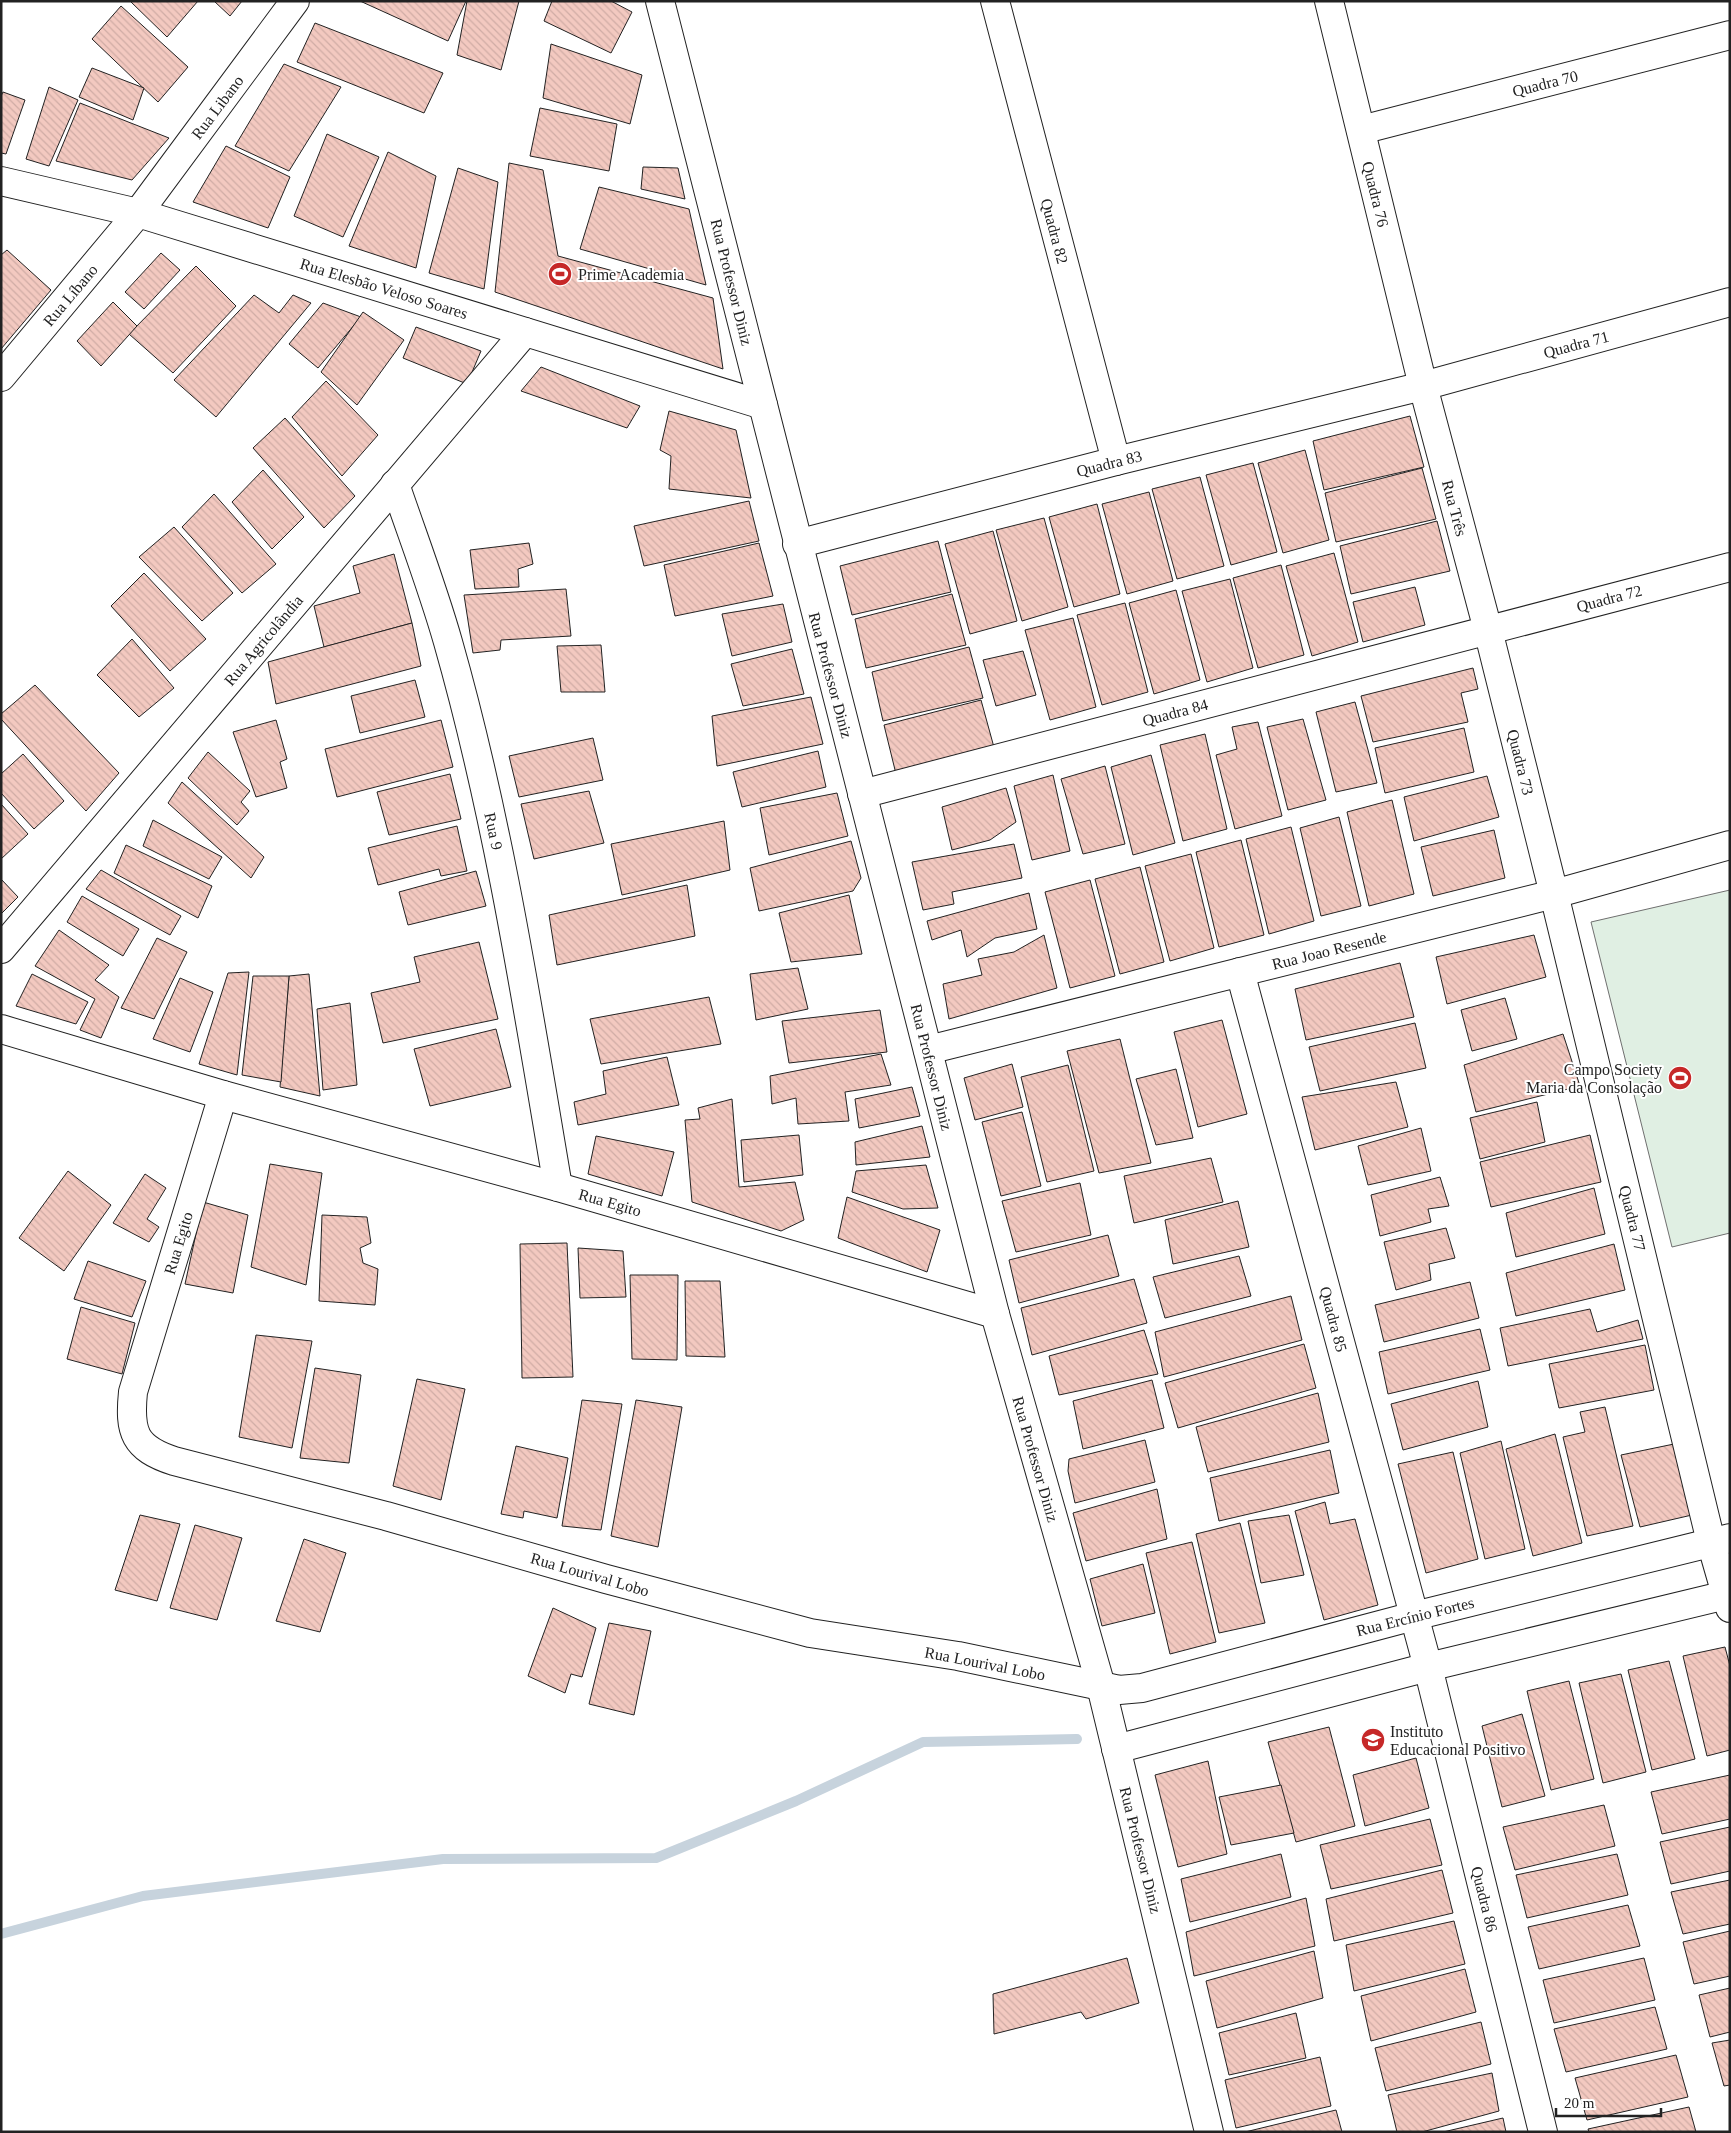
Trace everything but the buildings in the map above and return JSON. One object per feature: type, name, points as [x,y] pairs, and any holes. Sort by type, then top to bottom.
[{"type":"street","name":"Rua Libano","points":[[138,213],[295,1]]},
{"type":"street","name":"Rua Professor Diniz","points":[[660,1],[995,1314],[1101,1686],[1210,2132]]},
{"type":"street","name":"Quadra 82","points":[[995,1],[1116,461]]},
{"type":"street","name":"Quadra 76","points":[[1329,1],[1423,386]]},
{"type":"street","name":"Quadra 70","points":[[1361,130],[1730,35]]},
{"type":"street","name":"Rua Elesbão Veloso Soares","points":[[1,181],[138,213],[763,405]]},
{"type":"street","name":"Rua Líbano","points":[[1,377],[138,213]]},
{"type":"street","name":"Quadra 71","points":[[1423,386],[1730,302]]},
{"type":"street","name":"Rua Agricolândia","points":[[1,949],[525,332]]},
{"type":"street","name":"Quadra 83","points":[[797,544],[1116,461],[1423,386]]},
{"type":"street","name":"Rua Três","points":[[1423,386],[1488,630]]},
{"type":"street","name":"Rua 9","points":[[395,484],[448,642],[494,825],[558,1187]]},
{"type":"street","name":"Quadra 72","points":[[1488,630],[1730,567]]},
{"type":"street","name":"Quadra 84","points":[[862,794],[1488,630]]},
{"type":"street","name":"Quadra 73","points":[[1488,630],[1554,894]]},
{"type":"street","name":"Rua Joao Resende","points":[[928,1050],[1554,894],[1730,845]]},
{"type":"street","name":"Quadra 77","points":[[1554,894],[1720,1540]]},
{"type":"street","name":"Quadra 85","points":[[1240,972],[1428,1666]]},
{"type":"street","name":"Rua Egito","points":[[1,1029],[223,1095],[558,1187],[995,1314]]},
{"type":"street","name":"Rua Egito","points":[[133,1392],[223,1095]]},
{"type":"street","name":"Rua Lourival Lobo","points":[[133,1392],[132,1420],[136,1438],[144,1447],[158,1456],[174,1461],[386,1516],[597,1576],[810,1633],[958,1656],[1101,1686]]},
{"type":"street","points":[[1116,1748],[1428,1666],[1729,1599],[1720,1540]]},
{"type":"street","name":"Rua Ercínio Fortes","points":[[1101,1686],[1119,1690],[1142,1688],[1414,1616],[1720,1540]]},
{"type":"street","name":"Quadra 86","points":[[1428,1666],[1542,2132]]},
{"type":"green space","name":"Campo Society Maria da Consolação","points":[[1730,890],[1730,1233],[1672,1247],[1591,922]]},
{"type":"waterway","points":[[1,1934],[143,1896],[443,1859],[656,1858],[796,1801],[923,1742],[1077,1739]]},
{"type":"place","name":"Prime Academia","points":[[560,274]]},
{"type":"place","name":"Campo Society Maria da Consolação","points":[[1680,1078]]},
{"type":"place","name":"Instituto Educacional Positivo","points":[[1373,1740]]}]
